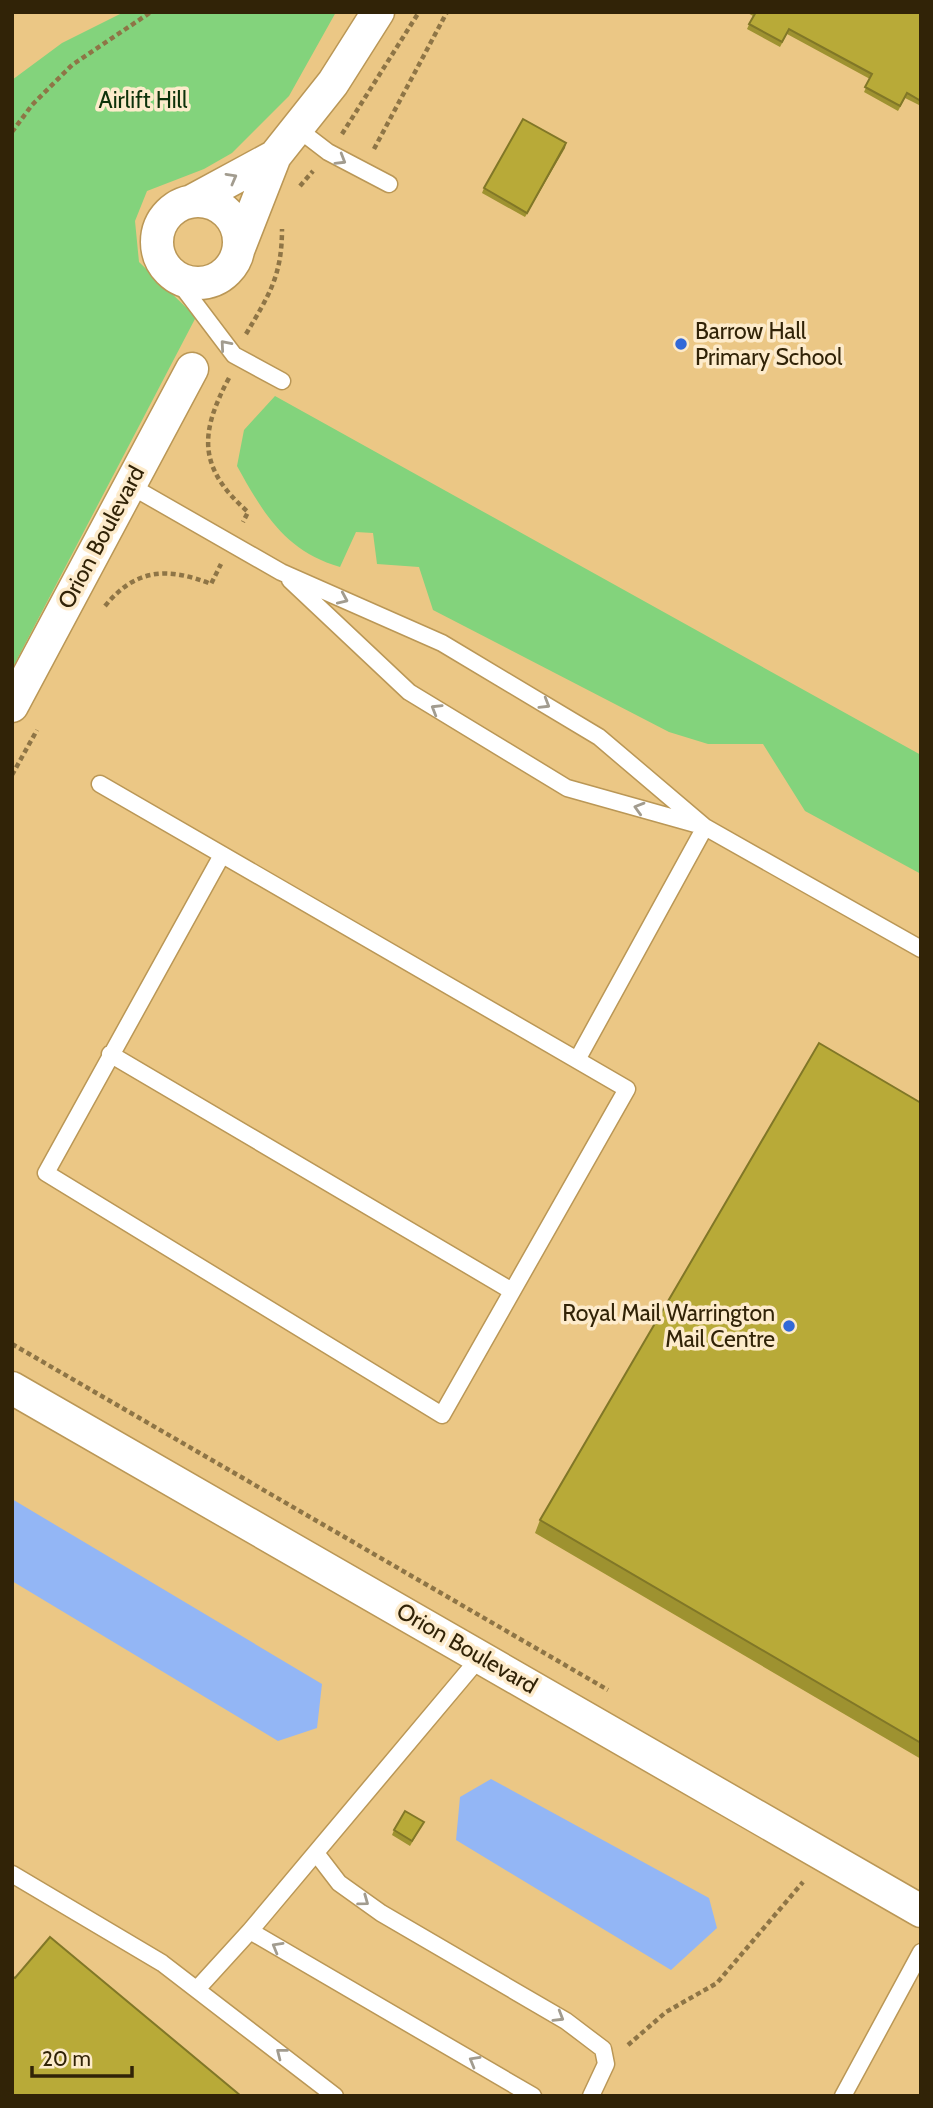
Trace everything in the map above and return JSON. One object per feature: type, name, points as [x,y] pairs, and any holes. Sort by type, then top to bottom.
[{"type":"street","points":[[275,156],[190,202],[177,206],[166,215],[157,241],[165,268],[188,283],[215,280],[235,261],[275,156],[333,83],[378,12]]},
{"type":"street","points":[[190,202],[204,201],[227,213],[239,234],[239,248]]},
{"type":"street","name":"Orion Boulevard","points":[[12,705],[192,369]]},
{"type":"street","name":"Orion Boulevard","points":[[12,1388],[921,1911]]},
{"type":"lane","points":[[298,129],[328,152],[389,184]]},
{"type":"lane","points":[[175,277],[234,355],[282,381]]},
{"type":"lane","points":[[129,485],[281,572],[442,643],[599,737],[705,827],[921,949]]},
{"type":"lane","points":[[281,572],[409,692],[567,788],[705,827]]},
{"type":"lane","points":[[100,784],[627,1089],[442,1415],[46,1174],[222,855]]},
{"type":"lane","points":[[577,1060],[705,827]]},
{"type":"lane","points":[[110,1054],[512,1291]]},
{"type":"lane","points":[[198,1987],[250,1931],[481,1656]]},
{"type":"lane","points":[[316,1853],[338,1883],[381,1913],[566,2021],[603,2049],[606,2064],[591,2096]]},
{"type":"lane","points":[[12,1874],[96,1920],[198,1987],[335,2096]]},
{"type":"lane","points":[[250,1931],[533,2096]]},
{"type":"lane","points":[[843,2096],[921,1952]]},
{"type":"path","points":[[12,132],[32,104],[72,65],[150,12]]},
{"type":"path","points":[[341,135],[419,12]]},
{"type":"path","points":[[374,149],[447,12]]},
{"type":"path","points":[[298,188],[315,169]]},
{"type":"path","points":[[242,341],[275,285],[282,260],[282,226]]},
{"type":"path","points":[[231,375],[211,415],[208,447],[218,482],[248,512]]},
{"type":"path","points":[[102,611],[118,591],[154,574],[173,572],[211,584]]},
{"type":"path","points":[[12,775],[38,727]]},
{"type":"path","points":[[12,1344],[610,1691]]},
{"type":"path","points":[[606,2064],[666,2012],[717,1983],[803,1882]]},
{"type":"green space","name":"Airlift Hill","points":[[124,12],[336,12],[289,96],[232,153],[204,169],[147,191],[135,221],[139,262],[196,317],[12,669],[12,80],[62,43]]},
{"type":"green space","points":[[275,396],[921,755],[921,874],[805,811],[763,744],[708,744],[669,732],[433,610],[419,567],[377,564],[373,533],[356,532],[340,567],[304,551],[278,528],[256,499],[237,466],[244,430]]},
{"type":"water","points":[[12,1499],[322,1684],[317,1728],[278,1741],[12,1581]]},
{"type":"water","points":[[491,1779],[709,1898],[717,1928],[671,1970],[456,1840],[460,1797]]},
{"type":"building","points":[[756,12],[921,12],[921,101],[907,93],[900,106],[865,87],[872,74],[789,29],[782,42],[749,24]]},
{"type":"building","points":[[523,119],[566,143],[527,213],[484,188]]},
{"type":"building","name":"Royal Mail Warrington Mail Centre","points":[[819,1043],[921,1103],[921,1743],[540,1520]]},
{"type":"building","points":[[405,1811],[424,1822],[412,1841],[394,1830]]},
{"type":"building","points":[[50,1937],[241,2096],[12,2096],[12,1976],[15,1978]]},
{"type":"place","name":"Barrow Hall Primary School","points":[[681,344]]},
{"type":"place","name":"Royal Mail Warrington Mail Centre","points":[[789,1326]]}]
